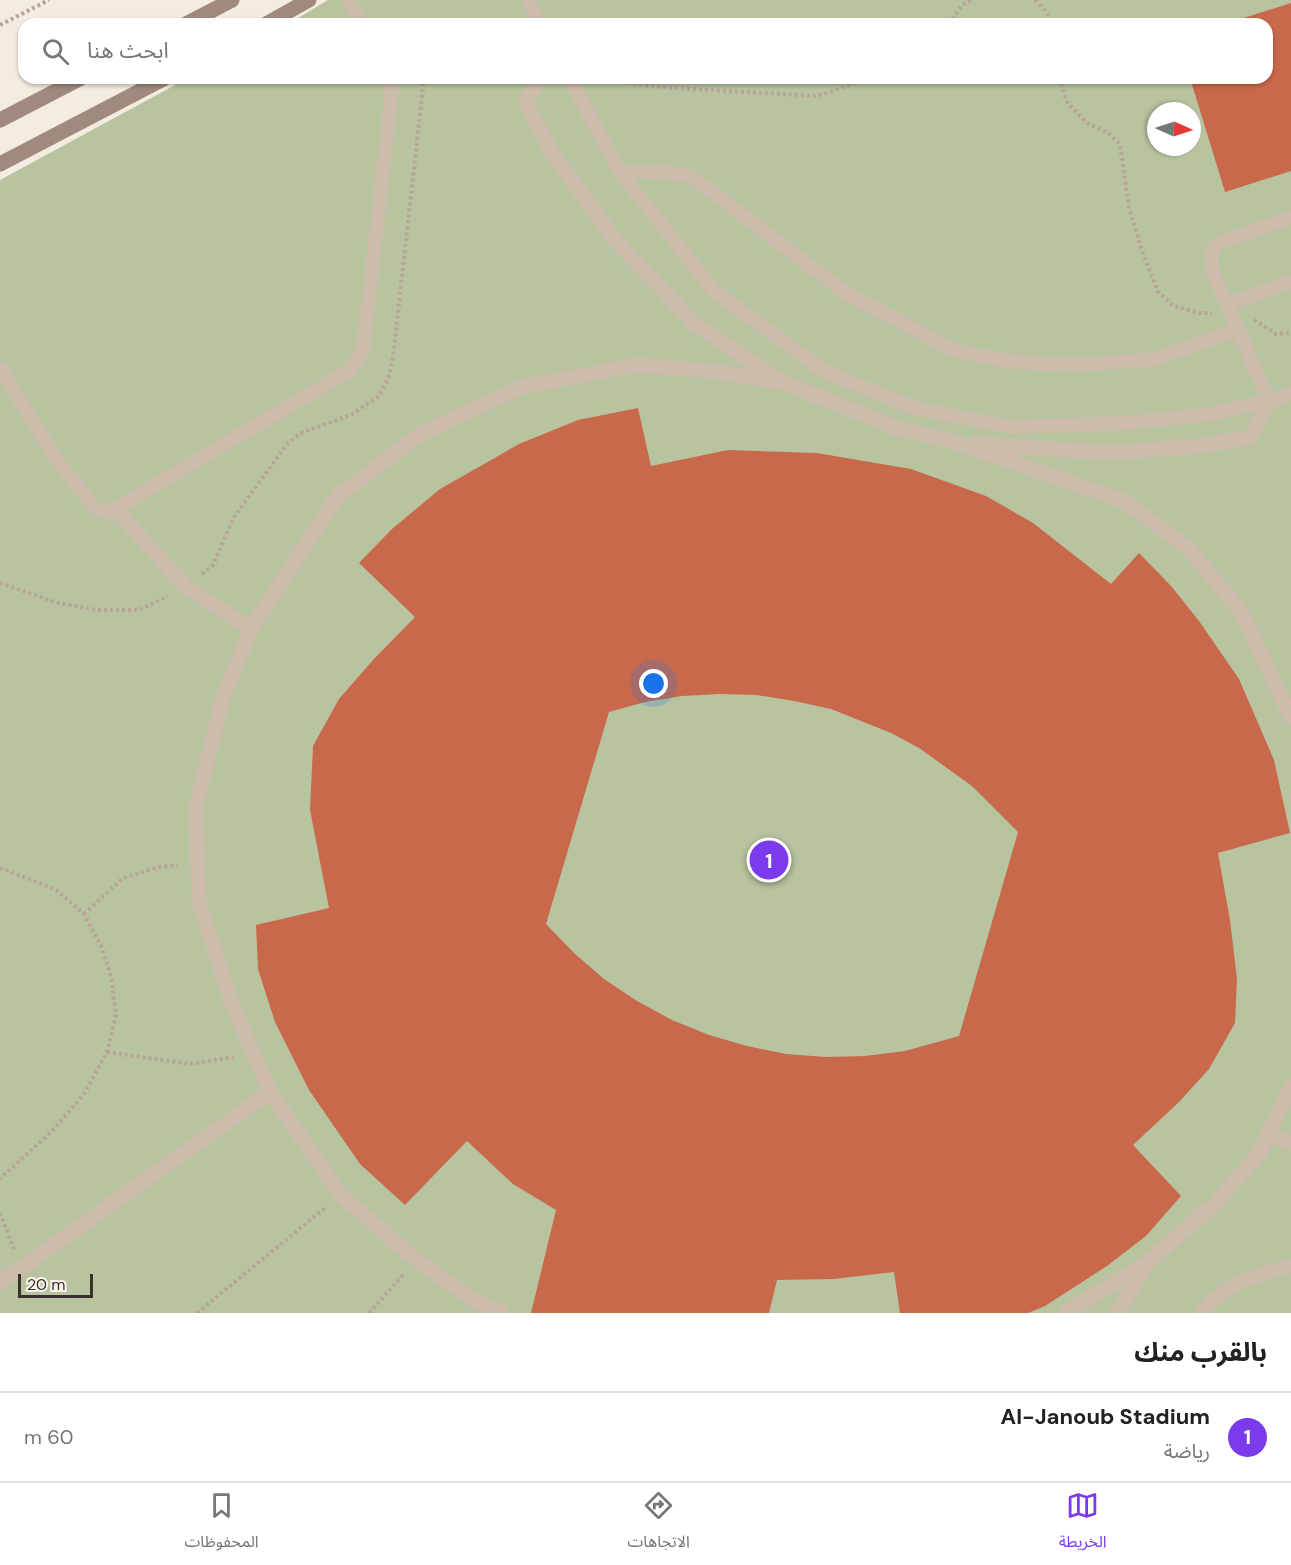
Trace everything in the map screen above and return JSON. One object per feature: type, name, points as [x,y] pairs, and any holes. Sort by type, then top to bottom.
[{"type":"street","points":[[198,18],[232,0]]},
{"type":"street","points":[[277,18],[309,0]]},
{"type":"street","points":[[0,120],[69,84]]},
{"type":"street","points":[[0,164],[153,84]]},
{"type":"street","points":[[536,84],[526,103],[553,153],[616,241],[694,323],[782,382],[897,428],[954,442],[1124,501],[1189,549],[1242,613],[1291,718]]},
{"type":"street","points":[[502,1313],[479,1303],[416,1260],[341,1195],[270,1092],[231,1001],[199,901],[196,807],[224,698],[251,629],[337,497],[422,434],[522,387],[638,365],[710,371],[782,382]]},
{"type":"street","points":[[954,442],[1108,453],[1202,446],[1251,437],[1269,401]]},
{"type":"street","points":[[115,509],[186,587],[251,629]]},
{"type":"street","points":[[1065,1313],[1147,1263],[1216,1203],[1258,1155],[1291,1087]]},
{"type":"street","points":[[0,1283],[270,1092]]},
{"type":"street","points":[[1267,1135],[1291,1143]]},
{"type":"street","points":[[1117,1313],[1147,1263]]},
{"type":"lane","points":[[349,0],[358,18]]},
{"type":"lane","points":[[528,0],[537,18]]},
{"type":"lane","points":[[0,368],[56,459],[95,508],[106,512],[115,509],[350,370],[363,351],[392,91],[389,84]]},
{"type":"lane","points":[[573,84],[619,171],[715,292],[826,372],[915,408],[1010,427],[1128,423],[1204,415],[1269,401],[1291,393]]},
{"type":"lane","points":[[619,171],[665,172],[692,176],[847,294],[956,351],[1015,362],[1070,365],[1152,360],[1237,330]]},
{"type":"lane","points":[[1269,401],[1237,330],[1210,261],[1217,244],[1291,217]]},
{"type":"lane","points":[[1229,309],[1291,282]]},
{"type":"lane","points":[[1201,1313],[1205,1307],[1237,1284],[1268,1271],[1291,1266]]},
{"type":"path","points":[[0,25],[49,0]]},
{"type":"path","points":[[952,18],[962,5],[972,0]]},
{"type":"path","points":[[1035,0],[1049,18]]},
{"type":"path","points":[[633,84],[817,96],[852,84]]},
{"type":"path","points":[[1061,84],[1067,102],[1087,123],[1108,133],[1120,144],[1129,208],[1158,292],[1174,306],[1200,313],[1229,309],[1247,316],[1276,334],[1291,333]]},
{"type":"path","points":[[84,914],[123,878],[159,867],[198,862]]},
{"type":"path","points":[[0,868],[55,889],[84,914],[101,946],[111,976],[116,1015],[107,1052],[84,1094],[53,1130],[0,1179]]},
{"type":"path","points":[[107,1052],[189,1064],[254,1055]]},
{"type":"path","points":[[197,1313],[341,1195]]},
{"type":"path","points":[[0,1213],[21,1268]]},
{"type":"path","points":[[369,1313],[416,1260]]},
{"type":"green space","points":[[328,0],[1291,0],[1291,1313],[0,1313],[0,180],[177,84],[1273,84],[1273,18],[298,18]]},
{"type":"building","points":[[1291,3],[1291,171],[1225,192],[1201,114],[1201,102],[1197,102],[1192,84],[1273,84],[1273,18],[1244,18]]},
{"type":"building","points":[[638,408],[651,466],[728,450],[817,453],[911,469],[986,496],[1033,523],[1111,584],[1139,553],[1172,587],[1199,621],[1239,679],[1274,760],[1290,833],[1218,853],[1230,920],[1237,979],[1235,1023],[1209,1069],[1179,1102],[1133,1145],[1181,1196],[1146,1236],[1107,1266],[1045,1306],[1028,1313],[900,1313],[894,1272],[833,1279],[777,1280],[769,1313],[531,1313],[556,1210],[513,1184],[467,1141],[405,1205],[360,1164],[309,1090],[275,1022],[258,969],[256,925],[329,908],[310,810],[313,746],[339,699],[415,617],[359,563],[392,529],[440,489],[519,444],[578,420]],"holes":[[[757,695],[831,709],[891,733],[919,748],[972,786],[1018,832],[959,1036],[905,1051],[865,1056],[826,1057],[786,1054],[747,1046],[709,1035],[672,1020],[637,1001],[604,979],[546,924],[609,712],[645,702],[682,696]]]},
{"type":"place","name":"Al-Janoub Stadium","points":[[769,860]]}]
